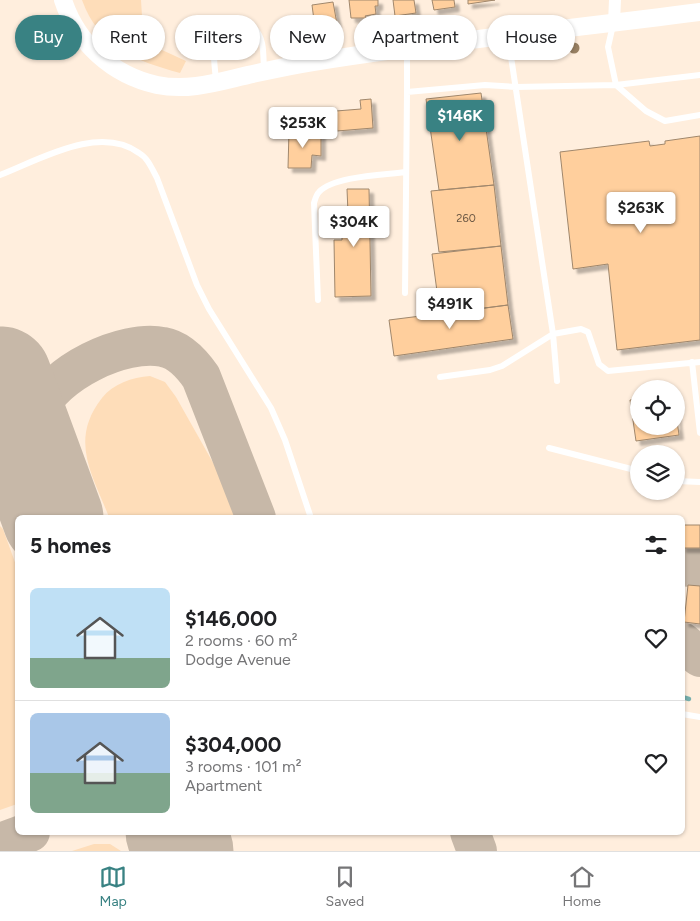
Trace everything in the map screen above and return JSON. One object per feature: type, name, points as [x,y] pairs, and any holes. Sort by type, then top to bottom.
[{"type":"main road","points":[[63,0],[72,22],[88,45],[101,59],[130,76],[157,85],[190,88],[264,71],[354,57]]},
{"type":"main road","points":[[575,28],[700,12]]},
{"type":"street","points":[[614,23],[615,0]]},
{"type":"lane","points":[[216,83],[214,36],[222,26],[232,22],[246,21],[256,29],[261,40],[264,71]]},
{"type":"lane","points":[[614,23],[608,47],[616,85],[658,119],[665,121],[700,115]]},
{"type":"lane","points":[[405,293],[407,60]]},
{"type":"lane","points":[[512,60],[553,334],[557,380]]},
{"type":"lane","points":[[407,92],[485,85],[516,87],[616,85],[700,74]]},
{"type":"lane","points":[[0,175],[57,153],[90,143],[120,144],[140,153],[157,178],[197,285],[209,309],[271,408],[285,440],[310,515]]},
{"type":"lane","points":[[318,300],[314,203],[318,193],[328,186],[348,180],[406,172]]},
{"type":"lane","points":[[440,376],[490,370],[513,361],[553,334],[581,329],[588,332],[599,364],[608,370],[700,362]]},
{"type":"lane","points":[[692,362],[700,433]]},
{"type":"lane","points":[[549,448],[630,470]]},
{"type":"lane","points":[[685,481],[700,482]]},
{"type":"lane","points":[[685,714],[700,717]]},
{"type":"shaded area","points":[[82,0],[141,0],[142,15],[92,15],[92,21]]},
{"type":"shaded area","points":[[165,51],[175,56],[175,60],[186,61],[180,73],[142,60],[165,60]]},
{"type":"shaded area","points":[[150,376],[165,382],[176,397],[216,468],[236,515],[108,515],[87,457],[85,443],[87,428],[92,413],[106,393],[117,385],[136,378]]},
{"type":"shaded area","points":[[0,526],[3,529],[15,562],[15,805],[0,810]]},
{"type":"shaded area","points":[[94,844],[110,844],[121,851],[72,851]]},
{"type":"building","points":[[349,0],[378,0],[378,6],[375,6],[376,14],[354,15],[354,18],[351,18]]},
{"type":"building","points":[[393,0],[414,0],[416,13],[395,15]]},
{"type":"building","points":[[432,0],[454,0],[455,7],[434,10]]},
{"type":"building","points":[[468,0],[495,0],[468,4]]},
{"type":"building","points":[[333,2],[335,15],[313,15],[312,5]]},
{"type":"building","points":[[481,93],[494,185],[439,190],[426,99]]},
{"type":"building","points":[[371,99],[373,128],[337,131],[336,111],[361,109],[360,100]]},
{"type":"building","points":[[289,131],[321,133],[321,156],[312,155],[311,168],[288,168]]},
{"type":"building","points":[[700,136],[700,340],[617,350],[608,264],[573,269],[560,152],[649,141],[650,146],[665,144],[665,141]]},
{"type":"building","points":[[494,185],[501,246],[439,252],[431,191]]},
{"type":"building","points":[[347,189],[369,189],[371,296],[335,297],[334,240],[342,240],[342,213],[348,213]]},
{"type":"building","points":[[501,246],[508,305],[440,314],[432,254]]},
{"type":"building","points":[[508,305],[513,339],[394,356],[389,320]]},
{"type":"building","points":[[635,435],[679,435],[636,441]]},
{"type":"building","points":[[685,525],[700,525],[700,548],[685,548]]},
{"type":"building","points":[[688,585],[700,586],[700,624],[685,622]]},
{"type":"waterway","points":[[685,698],[689,699]]},
{"type":"taxiway","points":[[33,464],[32,438],[35,418],[45,398],[58,384],[73,372],[110,354],[129,348],[163,347],[180,354],[201,377],[255,515]]},
{"type":"taxiway","points":[[0,471],[15,476],[47,504]]},
{"type":"taxiway","points":[[685,566],[700,568]]},
{"type":"taxiway","points":[[685,644],[700,657]]},
{"type":"taxiway","points":[[0,843],[22,835]]},
{"type":"taxiway","points":[[170,835],[183,850]]},
{"type":"taxiway","points":[[471,835],[477,851]]},
{"type":"runway","points":[[1,377],[52,515]]},
{"type":"runway","points":[[177,835],[183,851]]}]
